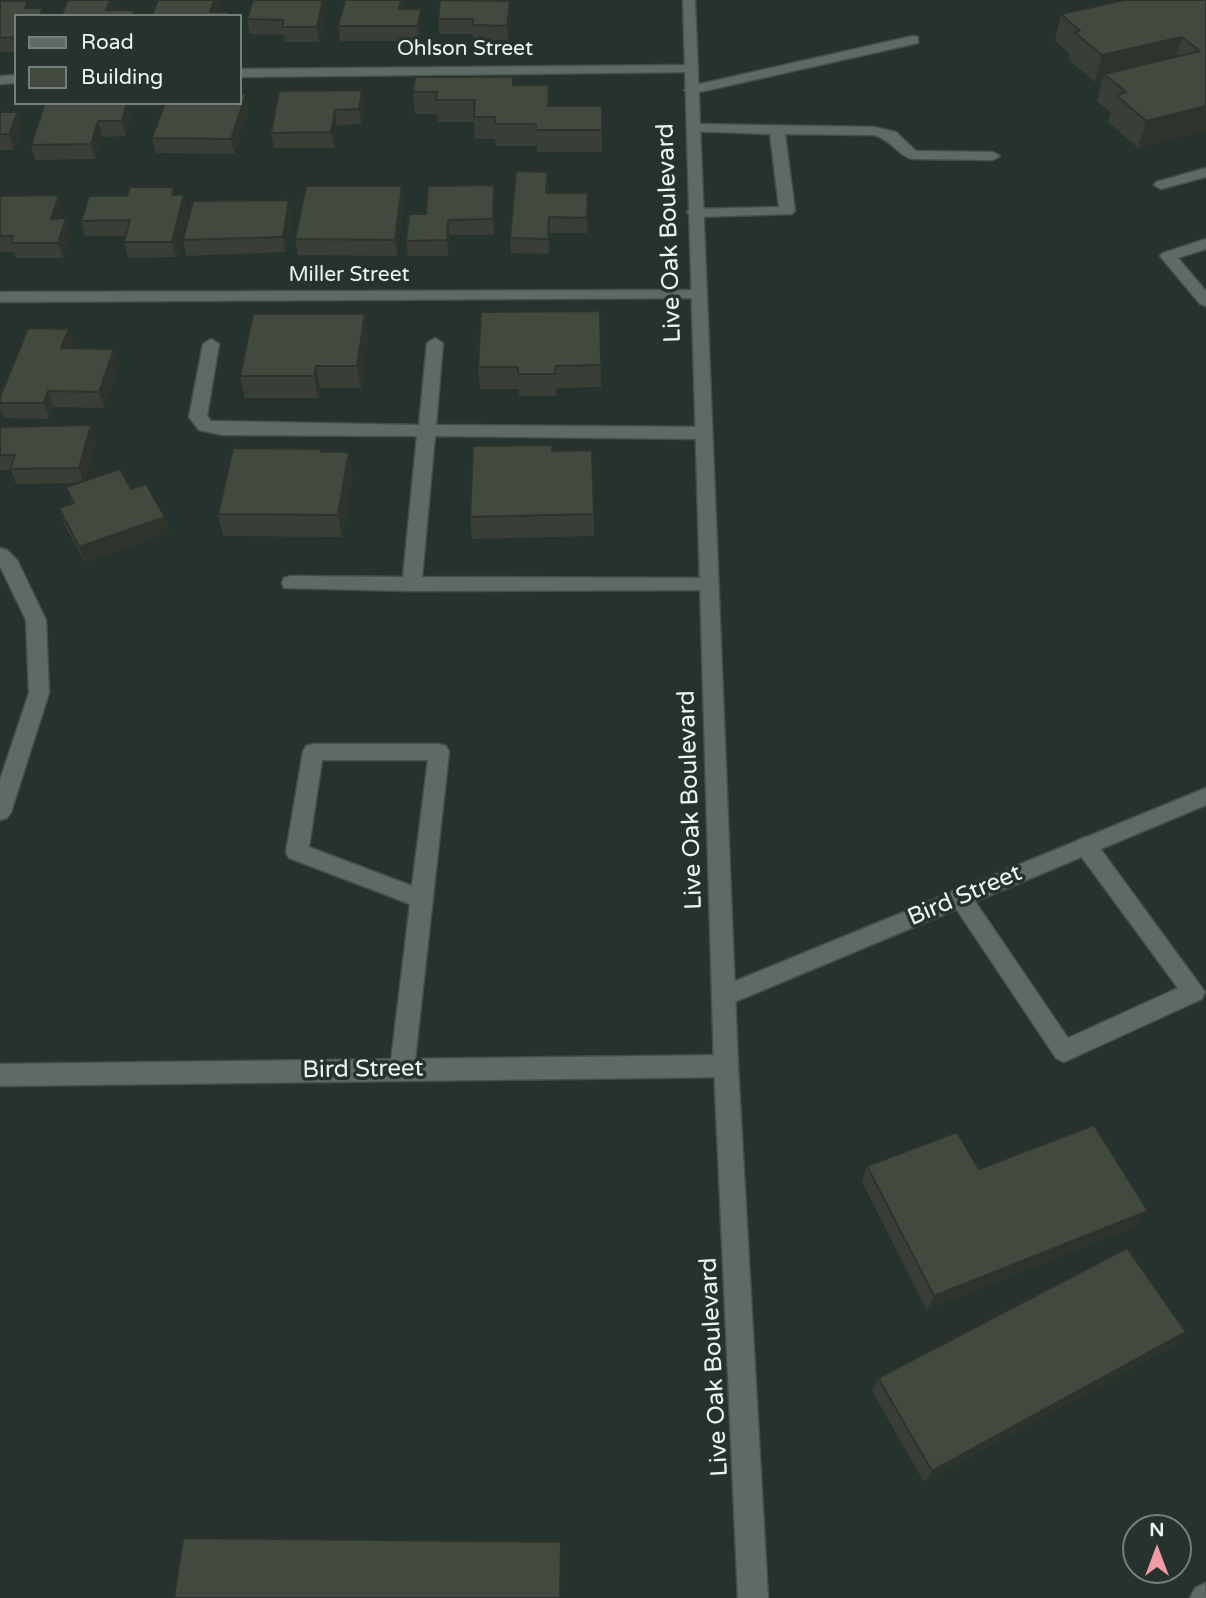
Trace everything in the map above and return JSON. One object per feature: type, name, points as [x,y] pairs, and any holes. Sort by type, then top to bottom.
[{"type":"street","name":"Live Oak Boulevard","points":[[689,0],[726,1066],[753,1598]]},
{"type":"street","name":"Ohlson Street","points":[[242,73],[691,79],[913,40]]},
{"type":"street","points":[[693,128],[874,131],[891,135],[912,155],[993,156]]},
{"type":"street","points":[[695,212],[787,211],[777,129]]},
{"type":"street","points":[[1161,185],[1206,172]]},
{"type":"street","points":[[1206,244],[1168,256],[1206,301]]},
{"type":"street","name":"Miller Street","points":[[0,297],[698,295]]},
{"type":"street","points":[[412,584],[435,343]]},
{"type":"street","points":[[211,344],[198,417],[205,426],[222,429],[704,433]]},
{"type":"street","points":[[0,555],[10,565],[36,620],[39,692],[0,812]]},
{"type":"street","points":[[291,583],[709,585]]},
{"type":"street","points":[[402,1069],[439,752],[313,752],[297,852],[420,898]]},
{"type":"street","name":"Bird Street","points":[[724,996],[1206,796]]},
{"type":"street","points":[[960,898],[1064,1051],[1194,992],[1086,846]]},
{"type":"street","name":"Bird Street","points":[[0,1075],[726,1066]]},
{"type":"building","points":[[68,0],[110,0],[106,10],[135,10],[133,14],[62,14]]},
{"type":"building","points":[[158,0],[214,0],[210,12],[228,12],[228,14],[153,14]]},
{"type":"building","points":[[253,0],[323,0],[317,27],[282,27],[284,20],[247,19]]},
{"type":"building","points":[[345,0],[401,0],[399,9],[421,9],[418,26],[338,26]]},
{"type":"building","points":[[440,0],[510,1],[507,26],[473,25],[473,19],[438,19]]},
{"type":"building","points":[[1125,0],[1206,0],[1206,106],[1146,121],[1116,95],[1126,92],[1104,74],[1200,51],[1182,37],[1102,55],[1074,32],[1080,31],[1061,14]]},
{"type":"building","points":[[0,1],[28,1],[25,8],[43,8],[41,14],[14,14],[14,37],[0,38]]},
{"type":"building","points":[[415,77],[513,77],[513,85],[549,85],[548,106],[602,106],[602,130],[536,130],[536,124],[495,124],[495,117],[474,117],[475,100],[436,100],[437,92],[413,92]]},
{"type":"building","points":[[362,90],[359,109],[335,110],[331,132],[271,133],[279,91]]},
{"type":"building","points":[[242,94],[246,94],[231,139],[152,138],[164,105],[242,105]]},
{"type":"building","points":[[44,105],[126,105],[122,121],[98,121],[91,144],[31,145]]},
{"type":"building","points":[[0,112],[18,112],[9,134],[0,134]]},
{"type":"building","points":[[516,171],[548,172],[546,193],[588,193],[587,218],[549,217],[548,239],[510,238]]},
{"type":"building","points":[[494,185],[493,219],[448,220],[447,240],[406,241],[409,214],[426,214],[428,186]]},
{"type":"building","points":[[306,186],[402,186],[395,240],[295,239]]},
{"type":"building","points":[[130,187],[174,187],[172,195],[184,195],[172,242],[124,242],[130,220],[81,221],[89,196],[127,196]]},
{"type":"building","points":[[59,195],[51,219],[66,218],[58,243],[11,243],[13,236],[0,236],[0,196]]},
{"type":"building","points":[[289,200],[283,237],[183,240],[193,201]]},
{"type":"building","points":[[600,311],[601,365],[556,366],[555,374],[518,374],[518,367],[478,367],[481,312]]},
{"type":"building","points":[[253,314],[365,314],[357,366],[316,366],[314,376],[240,376]]},
{"type":"building","points":[[28,328],[69,329],[61,348],[114,349],[99,392],[48,391],[44,403],[0,403]]},
{"type":"building","points":[[91,425],[79,468],[10,469],[15,455],[0,455],[0,427]]},
{"type":"building","points":[[552,445],[552,451],[592,450],[594,514],[470,517],[473,446]]},
{"type":"building","points":[[233,448],[349,452],[338,515],[218,514]]},
{"type":"building","points":[[120,469],[131,489],[146,484],[165,517],[79,547],[59,508],[74,503],[66,487]]},
{"type":"building","points":[[1094,1125],[1148,1211],[934,1296],[867,1166],[957,1132],[979,1169]]},
{"type":"building","points":[[1127,1248],[1186,1332],[932,1471],[878,1378]]},
{"type":"building","points":[[183,1538],[561,1542],[560,1598],[174,1598]]}]
